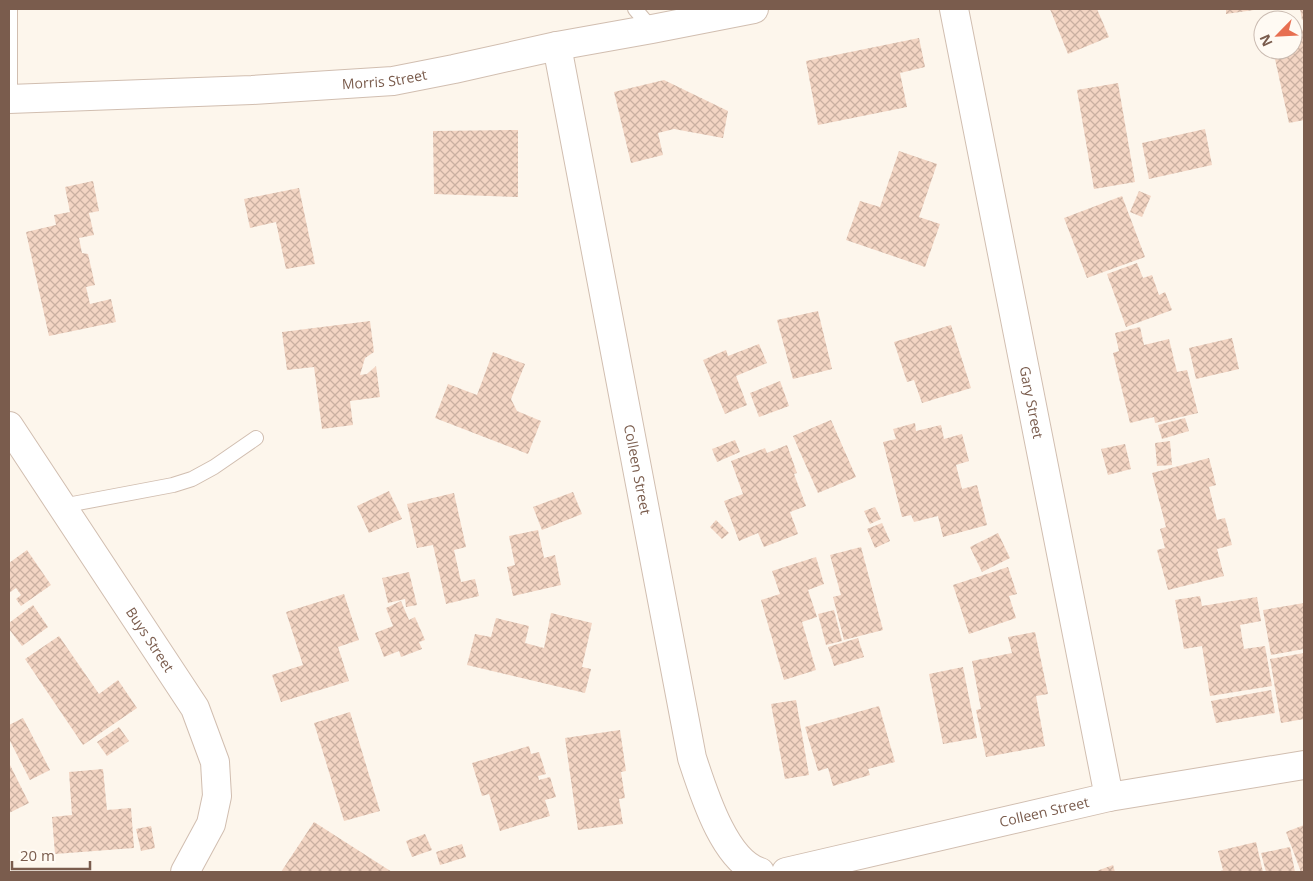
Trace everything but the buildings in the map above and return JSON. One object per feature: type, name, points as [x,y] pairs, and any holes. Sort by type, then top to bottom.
[{"type":"street","name":"Gary Street","points":[[954,9],[1109,797]]},
{"type":"street","name":"Morris Street","points":[[9,99],[252,90],[392,81],[557,46],[652,30],[746,10]]},
{"type":"street","name":"Colleen Street","points":[[557,46],[692,758],[702,790],[724,839],[738,856],[760,872]]},
{"type":"street","name":"Buys Street","points":[[9,426],[195,708],[216,762],[217,796],[212,824],[185,872]]},
{"type":"street","name":"Colleen Street","points":[[786,872],[1109,797],[1304,765]]},
{"type":"lane","points":[[9,99],[10,9]]},
{"type":"lane","points":[[635,9],[652,30]]},
{"type":"lane","points":[[62,506],[173,485],[192,479],[214,467],[256,438]]}]
